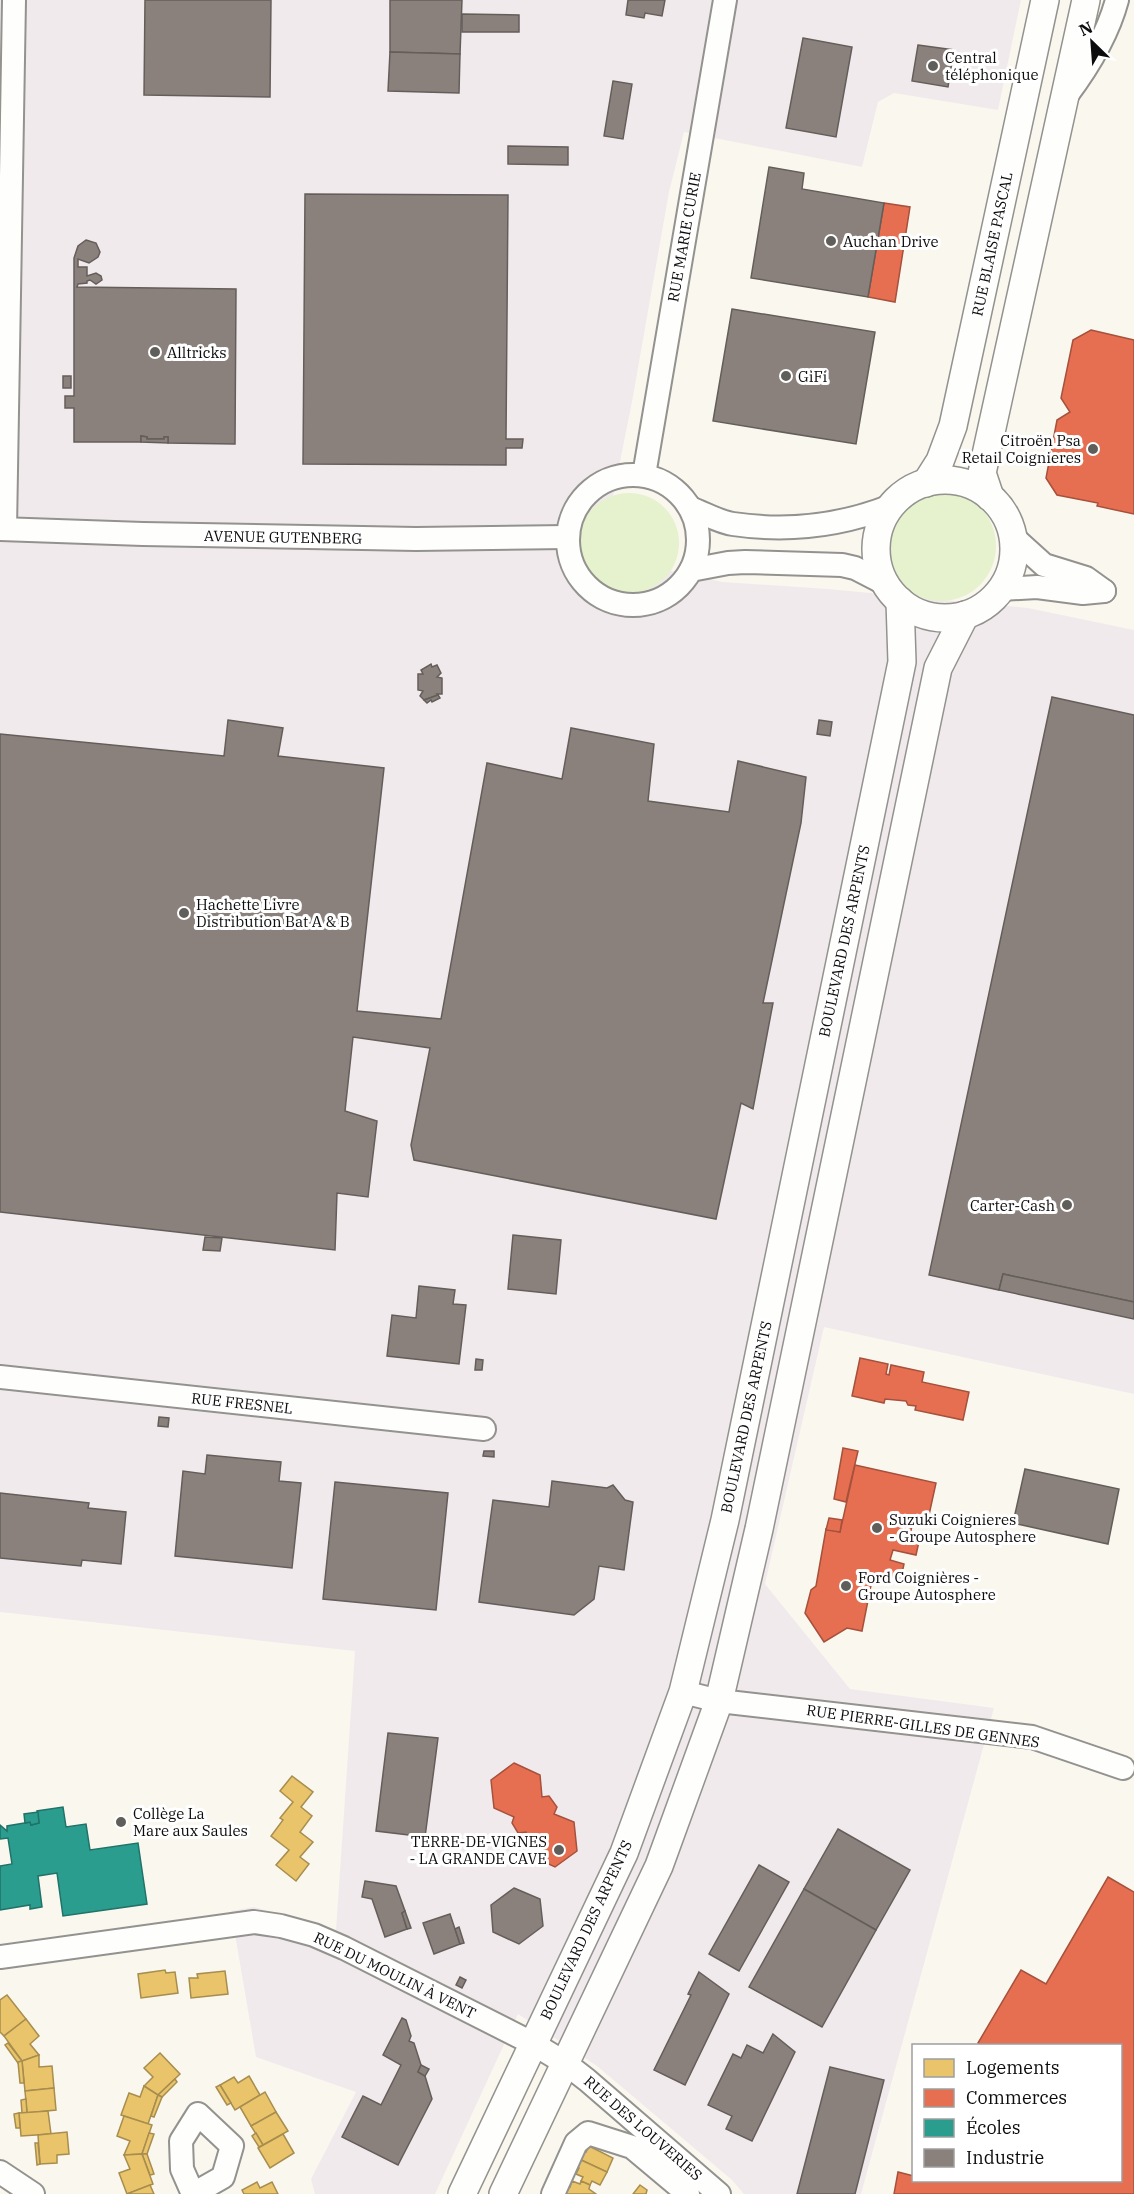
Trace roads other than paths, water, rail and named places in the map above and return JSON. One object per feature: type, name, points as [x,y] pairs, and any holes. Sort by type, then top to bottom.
[{"type":"street","points":[[3,529],[14,0]]},
{"type":"street","name":"RUE MARIE CURIE","points":[[644,475],[725,0]]},
{"type":"street","name":"RUE BLAISE PASCAL","points":[[926,483],[940,461],[953,426],[1045,0]]},
{"type":"street","points":[[990,496],[982,472],[1086,0]]},
{"type":"street","points":[[1064,98],[1080,78],[1111,22],[1117,0]]},
{"type":"street","points":[[622,475],[644,475],[663,481],[678,492],[690,508],[697,526],[698,548],[691,570],[678,588],[659,600],[638,606],[615,603],[595,594],[579,579],[569,559],[567,537],[572,515],[584,496],[601,482],[622,475]]},
{"type":"street","points":[[691,570],[746,562],[842,565],[855,568],[893,592],[917,612],[934,617],[951,618],[965,615],[985,605],[1002,589],[1010,575],[1014,557],[1013,537],[1001,508],[990,496],[969,484],[946,480],[926,483],[909,490],[891,506],[877,536],[877,557],[893,592]]},
{"type":"street","points":[[690,508],[731,524],[804,528],[863,517],[891,506]]},
{"type":"street","name":"AVENUE GUTENBERG","points":[[3,529],[416,539],[567,537]]},
{"type":"street","points":[[1002,589],[1037,587],[1083,594],[1104,591],[1086,578],[1044,565],[1013,537]]},
{"type":"street","name":"BOULEVARD DES ARPENTS","points":[[462,2194],[624,1853],[683,1692],[725,1520],[902,662],[893,592]]},
{"type":"street","points":[[503,2194],[658,1866],[719,1701],[759,1528],[938,668],[965,615]]},
{"type":"street","name":"RUE FRESNEL","points":[[0,1377],[484,1429]]},
{"type":"street","name":"RUE PIERRE-GILLES DE GENNES","points":[[683,1692],[719,1701],[1032,1737],[1124,1768]]},
{"type":"street","name":"RUE DU MOULIN À VENT","points":[[0,1957],[254,1922],[281,1926],[315,1935],[344,1948],[532,2043],[566,2063]]},
{"type":"street","name":"RUE DES LOUVERIES","points":[[566,2063],[639,2139],[719,2194]]},
{"type":"street","points":[[552,2194],[576,2143],[588,2133],[639,2139],[688,2194]]},
{"type":"street","points":[[0,2172],[33,2194]]},
{"type":"place","name":"Central téléphonique","points":[[933,66]]},
{"type":"place","name":"Auchan Drive","points":[[831,241]]},
{"type":"place","name":"Alltricks","points":[[155,352]]},
{"type":"place","name":"GiFi","points":[[786,376]]},
{"type":"place","name":"Citroën Psa Retail Coignieres","points":[[1093,449]]},
{"type":"place","name":"Hachette Livre Distribution Bat A & B","points":[[184,913]]},
{"type":"place","name":"Carter-Cash","points":[[1067,1205]]},
{"type":"place","name":"Suzuki Coignieres - Groupe Autosphere","points":[[877,1528]]},
{"type":"place","name":"Ford Coignières - Groupe Autosphere","points":[[846,1586]]},
{"type":"place","name":"Collège La Mare aux Saules","points":[[121,1822]]},
{"type":"place","name":"TERRE-DE-VIGNES - LA GRANDE CAVE","points":[[559,1850]]}]
